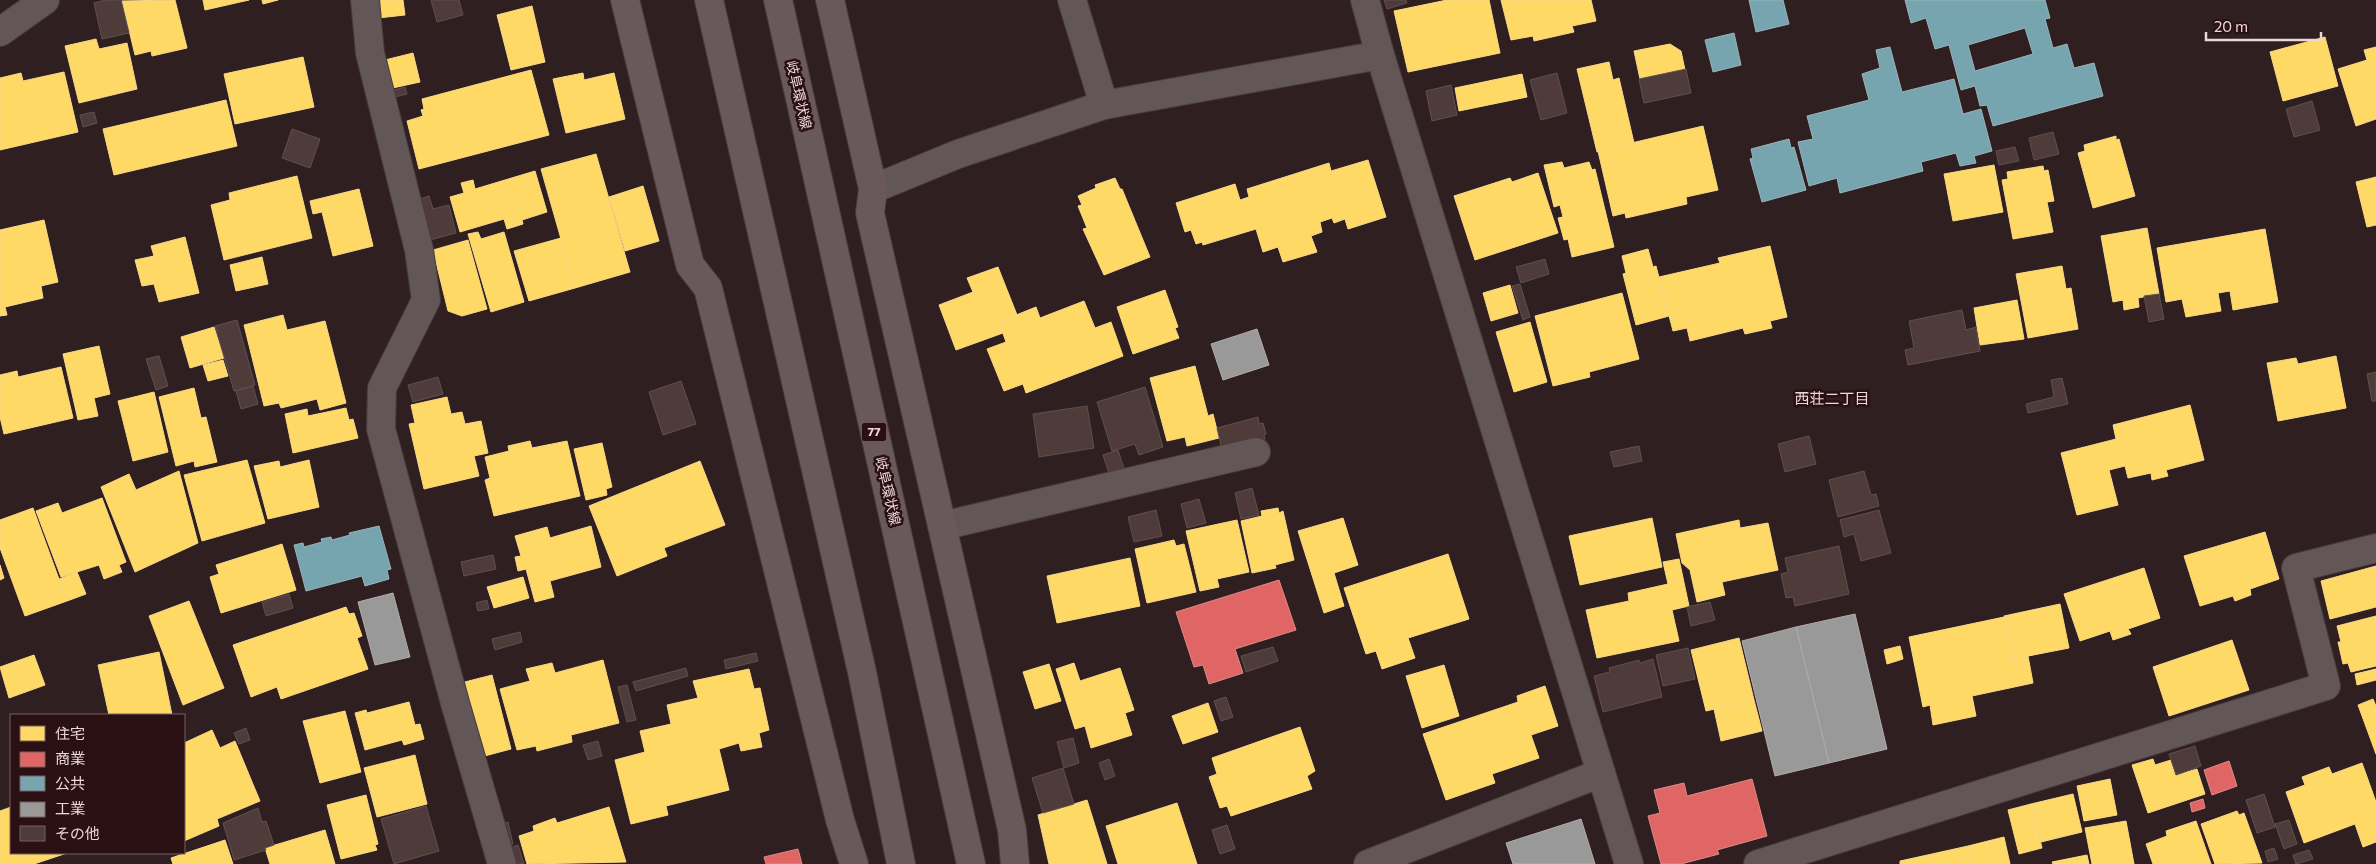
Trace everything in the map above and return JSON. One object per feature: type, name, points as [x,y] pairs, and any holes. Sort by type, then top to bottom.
[{"type":"main road","points":[[624,0],[690,265],[708,288],[840,820],[854,864]]},
{"type":"main road","points":[[709,0],[862,672],[901,864]]},
{"type":"main road","name":"岐阜環状線","points":[[778,0],[971,864]]},
{"type":"main road","points":[[830,0],[873,189],[870,213],[1012,830],[1015,864]]},
{"type":"street","points":[[0,32],[45,0]]},
{"type":"street","points":[[365,0],[370,53],[419,250],[426,300],[382,388],[381,430],[452,694],[502,864]]},
{"type":"street","points":[[1072,0],[1104,105]]},
{"type":"street","points":[[1366,0],[1380,54],[1629,864]]},
{"type":"street","points":[[873,189],[958,154],[1104,105],[1380,54]]},
{"type":"street","points":[[942,526],[1256,452]]},
{"type":"street","points":[[1758,864],[2326,686],[2296,568],[2376,548]]},
{"type":"street","points":[[1368,864],[1601,773]]},
{"type":"building: 住宅","points":[[175,0],[187,48],[152,56],[151,51],[135,55],[122,1]]},
{"type":"building: 住宅","points":[[203,0],[249,0],[205,10]]},
{"type":"building: 住宅","points":[[262,0],[278,0],[263,4]]},
{"type":"building: 住宅","points":[[376,0],[403,0],[405,15],[378,18]]},
{"type":"building: 住宅","points":[[1447,0],[1489,0],[1500,53],[1408,72],[1394,11]]},
{"type":"building: 住宅","points":[[1501,0],[1591,0],[1596,21],[1572,26],[1574,32],[1534,41],[1533,36],[1511,40]]},
{"type":"building: 住宅","points":[[532,6],[545,62],[511,70],[497,15]]},
{"type":"building: 住宅","points":[[2325,37],[2338,86],[2283,101],[2270,52]]},
{"type":"building: 住宅","points":[[96,39],[99,49],[127,43],[137,89],[79,103],[65,46]]},
{"type":"building: 住宅","points":[[1670,44],[1681,51],[1685,70],[1640,79],[1634,51]]},
{"type":"building: 住宅","points":[[2376,47],[2376,119],[2356,126],[2338,69],[2367,60],[2364,50]]},
{"type":"building: 住宅","points":[[413,53],[420,82],[388,89],[381,61]]},
{"type":"building: 住宅","points":[[303,57],[314,107],[235,124],[224,74]]},
{"type":"building: 住宅","points":[[1609,62],[1613,80],[1619,78],[1634,143],[1597,152],[1577,69]]},
{"type":"building: 住宅","points":[[531,70],[549,135],[419,169],[407,121],[423,116],[421,110],[424,109],[422,99]]},
{"type":"building: 住宅","points":[[64,72],[78,132],[0,150],[0,78],[21,73],[23,81]]},
{"type":"building: 住宅","points":[[583,73],[584,80],[614,73],[625,119],[566,133],[553,79]]},
{"type":"building: 住宅","points":[[1522,74],[1527,97],[1459,111],[1455,88]]},
{"type":"building: 住宅","points":[[226,100],[237,146],[114,175],[103,129]]},
{"type":"building: 住宅","points":[[1703,126],[1718,190],[1686,197],[1687,204],[1626,218],[1625,213],[1613,216],[1598,151]]},
{"type":"building: 住宅","points":[[2116,136],[2116,140],[2119,139],[2135,196],[2093,208],[2078,153],[2085,151],[2084,145]]},
{"type":"building: 住宅","points":[[596,154],[630,272],[575,288],[541,169]]},
{"type":"building: 住宅","points":[[1368,160],[1386,217],[1348,229],[1345,219],[1334,223],[1332,218],[1320,222],[1322,232],[1311,236],[1317,252],[1283,262],[1278,247],[1263,252],[1256,229],[1203,245],[1202,242],[1196,244],[1191,230],[1185,232],[1176,203],[1235,184],[1240,200],[1249,197],[1247,189],[1329,163],[1331,171]]},
{"type":"building: 住宅","points":[[1562,162],[1564,168],[1589,162],[1592,170],[1595,169],[1614,247],[1572,257],[1568,239],[1564,240],[1558,218],[1563,217],[1560,205],[1554,207],[1544,165]]},
{"type":"building: 住宅","points":[[1994,165],[2003,212],[1953,221],[1944,174]]},
{"type":"building: 住宅","points":[[2043,166],[2044,171],[2048,170],[2054,201],[2047,202],[2053,232],[2013,239],[2002,180],[2008,179],[2007,172]]},
{"type":"building: 住宅","points":[[535,171],[547,212],[522,220],[523,224],[507,229],[504,219],[460,232],[450,197],[464,193],[461,183],[473,180],[475,189]]},
{"type":"building: 住宅","points":[[1538,173],[1558,233],[1475,260],[1454,196],[1510,178],[1512,182]]},
{"type":"building: 住宅","points":[[297,176],[312,238],[224,260],[211,205],[230,200],[229,193]]},
{"type":"building: 住宅","points":[[2376,177],[2376,225],[2367,227],[2356,182]]},
{"type":"building: 住宅","points":[[1115,178],[1120,189],[1122,189],[1150,257],[1104,275],[1083,229],[1087,228],[1078,206],[1082,205],[1078,196],[1096,188],[1095,185]]},
{"type":"building: 住宅","points":[[643,186],[659,241],[625,251],[609,197]]},
{"type":"building: 住宅","points":[[359,189],[373,246],[333,256],[322,212],[313,214],[310,201]]},
{"type":"building: 住宅","points":[[44,220],[58,282],[41,286],[43,298],[5,307],[7,315],[0,316],[0,230]]},
{"type":"building: 住宅","points":[[2147,228],[2159,294],[2138,298],[2139,307],[2124,310],[2123,300],[2113,302],[2101,236]]},
{"type":"building: 住宅","points":[[2265,229],[2278,302],[2233,310],[2230,291],[2218,293],[2221,311],[2186,317],[2182,299],[2166,302],[2157,248]]},
{"type":"building: 住宅","points":[[478,232],[481,239],[504,232],[524,302],[491,312],[468,234]]},
{"type":"building: 住宅","points":[[185,237],[199,293],[159,302],[154,284],[142,286],[135,260],[154,256],[151,246]]},
{"type":"building: 住宅","points":[[561,238],[575,288],[529,301],[514,251]]},
{"type":"building: 住宅","points":[[468,240],[487,309],[462,316],[448,311],[433,250]]},
{"type":"building: 住宅","points":[[1770,246],[1787,317],[1770,321],[1772,328],[1745,334],[1743,328],[1690,341],[1687,328],[1673,331],[1659,277],[1720,263],[1718,258]]},
{"type":"building: 住宅","points":[[1648,249],[1653,267],[1656,266],[1669,316],[1636,325],[1623,274],[1626,273],[1622,256]]},
{"type":"building: 住宅","points":[[262,257],[268,284],[236,291],[230,265]]},
{"type":"building: 住宅","points":[[2062,266],[2066,289],[2071,288],[2078,329],[2028,338],[2016,274]]},
{"type":"building: 住宅","points":[[998,267],[1017,315],[999,322],[1003,333],[956,350],[939,305],[973,292],[967,278]]},
{"type":"building: 住宅","points":[[1510,285],[1518,313],[1491,321],[1483,293]]},
{"type":"building: 住宅","points":[[1165,290],[1178,327],[1175,328],[1179,338],[1133,354],[1117,307]]},
{"type":"building: 住宅","points":[[1622,293],[1639,359],[1589,372],[1590,377],[1553,386],[1535,316]]},
{"type":"building: 住宅","points":[[2017,300],[2024,339],[1980,345],[1974,308]]},
{"type":"building: 住宅","points":[[1084,301],[1095,328],[1111,322],[1123,356],[1026,393],[1023,384],[1004,391],[987,349],[1006,342],[999,322],[1036,307],[1040,318]]},
{"type":"building: 住宅","points":[[283,315],[287,330],[325,321],[346,403],[320,410],[317,399],[281,408],[279,403],[264,406],[244,325]]},
{"type":"building: 住宅","points":[[1530,322],[1547,382],[1514,392],[1496,332]]},
{"type":"building: 住宅","points":[[214,327],[224,358],[190,368],[181,337]]},
{"type":"building: 住宅","points":[[99,346],[110,394],[94,398],[98,416],[78,420],[63,354]]},
{"type":"building: 住宅","points":[[2336,356],[2346,408],[2278,421],[2267,363],[2296,358],[2298,364]]},
{"type":"building: 住宅","points":[[223,360],[228,376],[208,381],[203,365]]},
{"type":"building: 住宅","points":[[1195,366],[1208,416],[1213,414],[1219,438],[1187,446],[1185,437],[1167,441],[1150,378]]},
{"type":"building: 住宅","points":[[61,367],[73,418],[4,434],[0,417],[0,375],[17,371],[18,377]]},
{"type":"building: 住宅","points":[[194,388],[201,418],[206,417],[217,462],[195,467],[194,461],[176,466],[159,397]]},
{"type":"building: 住宅","points":[[154,392],[168,452],[133,461],[118,401]]},
{"type":"building: 住宅","points":[[447,397],[451,414],[462,412],[465,424],[481,421],[488,453],[474,456],[479,476],[424,489],[409,424],[415,423],[411,405]]},
{"type":"building: 住宅","points":[[2190,405],[2204,460],[2166,470],[2168,476],[2152,480],[2151,473],[2128,478],[2125,466],[2109,470],[2118,505],[2077,515],[2061,453],[2116,439],[2113,425]]},
{"type":"building: 住宅","points":[[346,408],[349,420],[353,419],[358,438],[293,453],[285,414],[307,409],[308,416]]},
{"type":"building: 住宅","points":[[530,441],[532,448],[567,441],[580,496],[494,516],[485,480],[490,478],[485,457],[509,451],[508,446]]},
{"type":"building: 住宅","points":[[602,443],[612,487],[606,489],[607,495],[586,500],[574,449]]},
{"type":"building: 住宅","points":[[247,460],[265,523],[202,541],[184,475]]},
{"type":"building: 住宅","points":[[309,460],[319,507],[268,519],[254,466],[279,461],[280,467]]},
{"type":"building: 住宅","points":[[700,461],[725,525],[664,548],[667,556],[617,576],[589,506]]},
{"type":"building: 住宅","points":[[179,471],[198,543],[135,572],[101,487],[129,474],[136,490]]},
{"type":"building: 住宅","points":[[102,498],[126,562],[119,565],[122,572],[104,579],[99,565],[61,577],[36,511],[58,503],[62,513]]},
{"type":"building: 住宅","points":[[33,508],[67,601],[25,616],[0,548],[0,520]]},
{"type":"building: 住宅","points":[[1278,508],[1279,513],[1283,511],[1294,560],[1275,565],[1276,568],[1252,573],[1241,521],[1262,516],[1261,511]]},
{"type":"building: 住宅","points":[[1343,518],[1358,565],[1334,573],[1344,606],[1324,613],[1298,531]]},
{"type":"building: 住宅","points":[[1652,518],[1662,567],[1580,585],[1569,536]]},
{"type":"building: 住宅","points":[[1237,520],[1249,572],[1217,579],[1219,587],[1200,591],[1186,531]]},
{"type":"building: 住宅","points":[[1739,520],[1740,528],[1768,523],[1778,570],[1722,582],[1725,595],[1697,602],[1690,570],[1682,563],[1676,534]]},
{"type":"building: 住宅","points":[[591,526],[601,567],[550,581],[554,597],[535,602],[526,569],[518,571],[515,557],[521,556],[515,536],[547,527],[550,538]]},
{"type":"building: 住宅","points":[[2265,532],[2279,579],[2250,589],[2251,595],[2235,601],[2233,596],[2200,606],[2184,556]]},
{"type":"building: 住宅","points":[[1174,540],[1176,546],[1184,544],[1196,592],[1147,603],[1135,549]]},
{"type":"building: 住宅","points":[[282,544],[296,590],[221,613],[210,577],[219,574],[216,565]]},
{"type":"building: 住宅","points":[[1448,554],[1469,619],[1408,638],[1415,658],[1382,669],[1376,651],[1366,654],[1344,588]]},
{"type":"building: 住宅","points":[[1130,558],[1140,606],[1057,623],[1047,576]]},
{"type":"building: 住宅","points":[[1679,559],[1689,606],[1672,610],[1679,641],[1597,658],[1586,610],[1629,601],[1628,593],[1668,584],[1663,562]]},
{"type":"building: 住宅","points":[[0,565],[4,578],[0,580]]},
{"type":"building: 住宅","points":[[2376,566],[2376,607],[2330,619],[2321,581]]},
{"type":"building: 住宅","points":[[2144,568],[2160,618],[2128,629],[2131,634],[2113,640],[2110,631],[2080,641],[2064,594]]},
{"type":"building: 住宅","points":[[77,572],[86,594],[67,601],[59,579]]},
{"type":"building: 住宅","points":[[523,577],[529,598],[494,608],[487,587]]},
{"type":"building: 住宅","points":[[189,601],[224,688],[183,705],[149,616]]},
{"type":"building: 住宅","points":[[2060,604],[2069,648],[2013,659],[2004,616]]},
{"type":"building: 住宅","points":[[346,607],[349,614],[354,613],[362,636],[357,638],[368,669],[281,699],[277,687],[251,697],[233,645]]},
{"type":"building: 住宅","points":[[2376,616],[2376,666],[2351,672],[2348,663],[2343,664],[2338,642],[2341,642],[2337,626]]},
{"type":"building: 住宅","points":[[2004,617],[2013,659],[2028,656],[2033,683],[1972,696],[1976,716],[1933,725],[1930,705],[1923,707],[1909,637]]},
{"type":"building: 住宅","points":[[1739,638],[1754,700],[1706,711],[1691,650]]},
{"type":"building: 住宅","points":[[2232,640],[2249,690],[2169,716],[2153,667]]},
{"type":"building: 住宅","points":[[1900,646],[1903,659],[1887,664],[1884,650]]},
{"type":"building: 住宅","points":[[159,652],[172,714],[109,714],[98,665]]},
{"type":"building: 住宅","points":[[34,655],[45,685],[9,698],[0,667]]},
{"type":"building: 住宅","points":[[603,660],[619,723],[571,735],[572,742],[537,751],[536,746],[517,750],[500,689],[530,681],[526,669],[552,663],[555,673]]},
{"type":"building: 住宅","points":[[1074,663],[1080,681],[1120,668],[1134,710],[1125,713],[1132,735],[1091,748],[1085,726],[1075,729],[1056,669]]},
{"type":"building: 住宅","points":[[1049,664],[1061,701],[1035,709],[1023,672]]},
{"type":"building: 住宅","points":[[1444,665],[1459,716],[1422,728],[1406,676]]},
{"type":"building: 住宅","points":[[749,669],[754,689],[760,688],[769,730],[759,733],[762,747],[741,751],[739,743],[719,749],[729,790],[666,806],[668,815],[631,824],[615,760],[645,752],[640,731],[671,724],[667,705],[698,698],[693,681]]},
{"type":"building: 住宅","points":[[2376,669],[2376,680],[2357,685],[2355,674]]},
{"type":"building: 住宅","points":[[492,675],[511,749],[477,758],[457,684]]},
{"type":"building: 住宅","points":[[1545,686],[1558,726],[1531,735],[1539,758],[1492,774],[1495,783],[1446,800],[1423,734],[1518,702],[1517,696]]},
{"type":"building: 住宅","points":[[2373,699],[2376,706],[2376,754],[2358,705]]},
{"type":"building: 住宅","points":[[1754,700],[1762,731],[1721,741],[1714,709]]},
{"type":"building: 住宅","points":[[409,702],[415,725],[420,724],[424,739],[404,745],[402,740],[365,750],[355,713],[366,710],[367,713]]},
{"type":"building: 住宅","points":[[1208,703],[1218,732],[1183,744],[1172,716]]},
{"type":"building: 住宅","points":[[345,711],[361,772],[320,783],[303,721]]},
{"type":"building: 住宅","points":[[1300,727],[1315,771],[1307,776],[1312,789],[1231,816],[1227,806],[1220,808],[1209,777],[1217,774],[1212,758]]},
{"type":"building: 住宅","points":[[212,730],[220,748],[235,741],[260,801],[217,819],[219,826],[185,841],[185,743]]},
{"type":"building: 住宅","points":[[415,755],[427,804],[377,817],[364,768]]},
{"type":"building: 住宅","points":[[2153,759],[2155,765],[2171,760],[2176,775],[2197,769],[2205,794],[2148,813],[2132,765]]},
{"type":"building: 住宅","points":[[2362,763],[2376,802],[2376,842],[2363,847],[2355,824],[2304,843],[2286,792],[2305,785],[2302,777],[2329,767],[2332,774]]},
{"type":"building: 住宅","points":[[2110,779],[2117,815],[2084,821],[2077,786]]},
{"type":"building: 住宅","points":[[2073,794],[2082,832],[2041,842],[2031,804]]},
{"type":"building: 住宅","points":[[366,795],[378,844],[375,845],[377,850],[341,859],[327,805]]},
{"type":"building: 住宅","points":[[1087,800],[1107,864],[1049,864],[1038,815]]},
{"type":"building: 住宅","points":[[1177,803],[1197,864],[1118,864],[1106,826]]},
{"type":"building: 住宅","points":[[2031,804],[2042,848],[2019,854],[2008,810]]},
{"type":"building: 住宅","points":[[10,807],[10,854],[64,854],[34,864],[0,864],[0,811]]},
{"type":"building: 住宅","points":[[609,807],[626,862],[527,864],[519,836],[534,831],[533,826],[555,818],[557,823]]},
{"type":"building: 住宅","points":[[2237,811],[2239,815],[2244,813],[2262,863],[2215,864],[2201,824]]},
{"type":"building: 住宅","points":[[2126,821],[2134,864],[2092,864],[2085,828]]},
{"type":"building: 住宅","points":[[2196,821],[2211,864],[2153,864],[2146,844],[2167,836],[2166,831]]},
{"type":"building: 住宅","points":[[325,830],[335,864],[270,864],[265,848]]},
{"type":"building: 住宅","points":[[2004,837],[2010,864],[1972,864],[1968,846]]},
{"type":"building: 住宅","points":[[225,840],[233,864],[173,864],[171,858]]},
{"type":"building: 住宅","points":[[1968,846],[1972,864],[1934,864],[1932,854]]},
{"type":"building: 住宅","points":[[1932,854],[1934,864],[1900,864],[1900,861]]},
{"type":"building: 住宅","points":[[2087,855],[2089,864],[2053,864],[2052,862]]},
{"type":"building: 商業","points":[[1279,580],[1296,630],[1235,649],[1243,673],[1209,684],[1203,665],[1194,667],[1176,612]]},
{"type":"building: 商業","points":[[2229,761],[2237,786],[2212,795],[2204,770]]},
{"type":"building: 商業","points":[[1752,779],[1767,836],[1717,850],[1719,854],[1681,864],[1661,864],[1648,816],[1660,813],[1654,790],[1684,783],[1687,796]]},
{"type":"building: 商業","points":[[2203,799],[2205,808],[2192,812],[2190,803]]},
{"type":"building: 商業","points":[[798,849],[802,864],[766,864],[764,857]]},
{"type":"building: 公共","points":[[1749,0],[1783,0],[1789,24],[1756,32]]},
{"type":"building: 公共","points":[[1905,0],[2045,0],[2050,18],[2045,19],[2053,48],[2067,44],[2074,68],[2094,63],[2103,96],[1993,126],[1987,105],[1980,106],[1975,86],[1961,90],[1949,45],[1935,49],[1926,18],[1911,23]],"holes":[[[2025,28],[2033,54],[1975,71],[1968,45]]]},
{"type":"building: 公共","points":[[1734,33],[1741,65],[1713,72],[1705,40]]},
{"type":"building: 公共","points":[[1890,47],[1902,92],[1954,79],[1963,114],[1981,109],[1992,151],[1974,156],[1976,163],[1960,166],[1956,153],[1921,162],[1923,171],[1840,193],[1837,178],[1809,186],[1798,142],[1813,139],[1807,116],[1869,100],[1862,74],[1880,68],[1876,50]]},
{"type":"building: 公共","points":[[1789,139],[1791,148],[1794,147],[1806,190],[1762,202],[1750,159],[1753,158],[1751,149]]},
{"type":"building: 公共","points":[[379,526],[391,569],[387,570],[389,579],[365,586],[362,576],[306,591],[294,545],[303,543],[304,547],[322,542],[321,539],[331,537],[332,540],[350,535],[349,533]]},
{"type":"building: 工業","points":[[1257,329],[1269,365],[1223,380],[1211,344]]},
{"type":"building: 工業","points":[[393,593],[410,657],[375,665],[358,602]]},
{"type":"building: 工業","points":[[1855,614],[1887,749],[1829,763],[1796,627]]},
{"type":"building: 工業","points":[[1796,627],[1829,763],[1775,776],[1742,641]]},
{"type":"building: 工業","points":[[1581,819],[1595,864],[1513,864],[1506,843]]},
{"type":"building: その他","points":[[106,0],[121,0],[129,33],[102,39],[94,3]]},
{"type":"building: その他","points":[[431,0],[459,0],[463,15],[437,22]]},
{"type":"building: その他","points":[[1384,0],[1406,0],[1407,3],[1387,9]]},
{"type":"building: その他","points":[[1686,69],[1691,93],[1644,103],[1639,79]]},
{"type":"building: その他","points":[[1557,73],[1567,113],[1541,120],[1530,80]]},
{"type":"building: その他","points":[[1451,85],[1457,115],[1432,121],[1426,91]]},
{"type":"building: その他","points":[[405,87],[407,94],[391,98],[390,91]]},
{"type":"building: その他","points":[[2312,101],[2320,130],[2294,137],[2286,109]]},
{"type":"building: その他","points":[[94,112],[97,123],[83,127],[80,115]]},
{"type":"building: その他","points":[[292,129],[320,139],[310,168],[282,158]]},
{"type":"building: その他","points":[[2053,132],[2059,154],[2034,160],[2029,138]]},
{"type":"building: その他","points":[[2015,147],[2019,161],[1999,165],[1996,151]]},
{"type":"building: その他","points":[[429,196],[433,209],[449,205],[456,233],[430,240],[420,199]]},
{"type":"building: その他","points":[[1545,259],[1549,274],[1521,283],[1516,267]]},
{"type":"building: その他","points":[[1520,284],[1530,317],[1523,320],[1512,286]]},
{"type":"building: その他","points":[[2159,294],[2164,319],[2149,322],[2144,296]]},
{"type":"building: その他","points":[[1962,310],[1966,330],[1976,327],[1980,351],[1908,365],[1905,350],[1914,348],[1909,321]]},
{"type":"building: その他","points":[[237,320],[255,385],[234,391],[215,326]]},
{"type":"building: その他","points":[[159,356],[168,386],[156,390],[146,359]]},
{"type":"building: その他","points":[[2376,372],[2376,401],[2372,401],[2367,374]]},
{"type":"building: その他","points":[[438,377],[443,394],[413,402],[408,385]]},
{"type":"building: その他","points":[[2062,378],[2068,404],[2028,413],[2026,404],[2054,397],[2051,380]]},
{"type":"building: その他","points":[[681,381],[696,424],[663,435],[649,392]]},
{"type":"building: その他","points":[[253,386],[258,404],[241,409],[236,391]]},
{"type":"building: その他","points":[[1145,387],[1163,447],[1139,455],[1135,444],[1112,451],[1097,402]]},
{"type":"building: その他","points":[[1087,406],[1094,448],[1039,457],[1033,414]]},
{"type":"building: その他","points":[[1258,417],[1259,424],[1263,423],[1266,434],[1264,435],[1265,439],[1222,450],[1217,428]]},
{"type":"building: その他","points":[[1809,436],[1816,464],[1785,472],[1778,444]]},
{"type":"building: その他","points":[[1639,446],[1642,461],[1614,467],[1610,452]]},
{"type":"building: その他","points":[[1118,450],[1126,475],[1111,480],[1103,455]]},
{"type":"building: その他","points":[[1864,471],[1871,495],[1876,494],[1879,506],[1838,517],[1829,480]]},
{"type":"building: その他","points":[[1252,488],[1259,515],[1241,519],[1235,493]]},
{"type":"building: その他","points":[[1199,499],[1206,523],[1187,528],[1181,504]]},
{"type":"building: その他","points":[[1156,510],[1162,536],[1134,542],[1128,517]]},
{"type":"building: その他","points":[[1879,510],[1891,553],[1861,561],[1854,534],[1844,537],[1840,520]]},
{"type":"building: その他","points":[[1839,546],[1849,594],[1795,606],[1793,597],[1786,598],[1781,574],[1788,572],[1785,558]]},
{"type":"building: その他","points":[[493,555],[496,569],[464,576],[461,562]]},
{"type":"building: その他","points":[[289,594],[293,608],[266,616],[262,602]]},
{"type":"building: その他","points":[[487,600],[489,609],[478,611],[476,603]]},
{"type":"building: その他","points":[[1710,602],[1715,620],[1691,626],[1687,607]]},
{"type":"building: その他","points":[[520,632],[522,642],[495,650],[492,639]]},
{"type":"building: その他","points":[[1273,647],[1278,661],[1246,672],[1241,656]]},
{"type":"building: その他","points":[[1688,648],[1695,679],[1663,686],[1656,655]]},
{"type":"building: その他","points":[[756,653],[758,661],[726,669],[724,660]]},
{"type":"building: その他","points":[[1653,659],[1662,697],[1603,712],[1594,676],[1610,672],[1609,668],[1639,660],[1640,663]]},
{"type":"building: その他","points":[[686,668],[688,676],[636,691],[633,682]]},
{"type":"building: その他","points":[[627,685],[636,720],[627,722],[618,687]]},
{"type":"building: その他","points":[[1226,697],[1233,717],[1221,721],[1214,701]]},
{"type":"building: その他","points":[[246,728],[250,740],[239,744],[234,733]]},
{"type":"building: その他","points":[[1073,738],[1079,763],[1064,768],[1057,742]]},
{"type":"building: その他","points":[[598,741],[602,756],[588,760],[583,745]]},
{"type":"building: その他","points":[[2195,746],[2201,766],[2176,775],[2169,754]]},
{"type":"building: その他","points":[[1109,759],[1115,776],[1105,780],[1099,763]]},
{"type":"building: その他","points":[[1063,768],[1074,804],[1043,813],[1032,778]]},
{"type":"building: その他","points":[[2264,794],[2275,827],[2257,833],[2246,800]]},
{"type":"building: その他","points":[[426,806],[439,851],[394,864],[381,819]]},
{"type":"building: その他","points":[[258,808],[262,822],[266,821],[274,845],[265,848],[266,850],[234,860],[223,823]]},
{"type":"building: その他","points":[[2289,820],[2297,844],[2284,849],[2275,824]]},
{"type":"building: その他","points":[[508,822],[513,844],[501,846],[495,826]]},
{"type":"building: その他","points":[[1227,825],[1235,849],[1220,854],[1212,830]]},
{"type":"building: その他","points":[[518,845],[524,864],[508,864],[503,850]]},
{"type":"building: その他","points":[[2274,848],[2278,859],[2268,862],[2265,851]]},
{"type":"building: その他","points":[[2309,850],[2313,859],[2296,864],[2293,855]]},
{"type":"district","name":"西荘二丁目","points":[[1832,399]]}]
